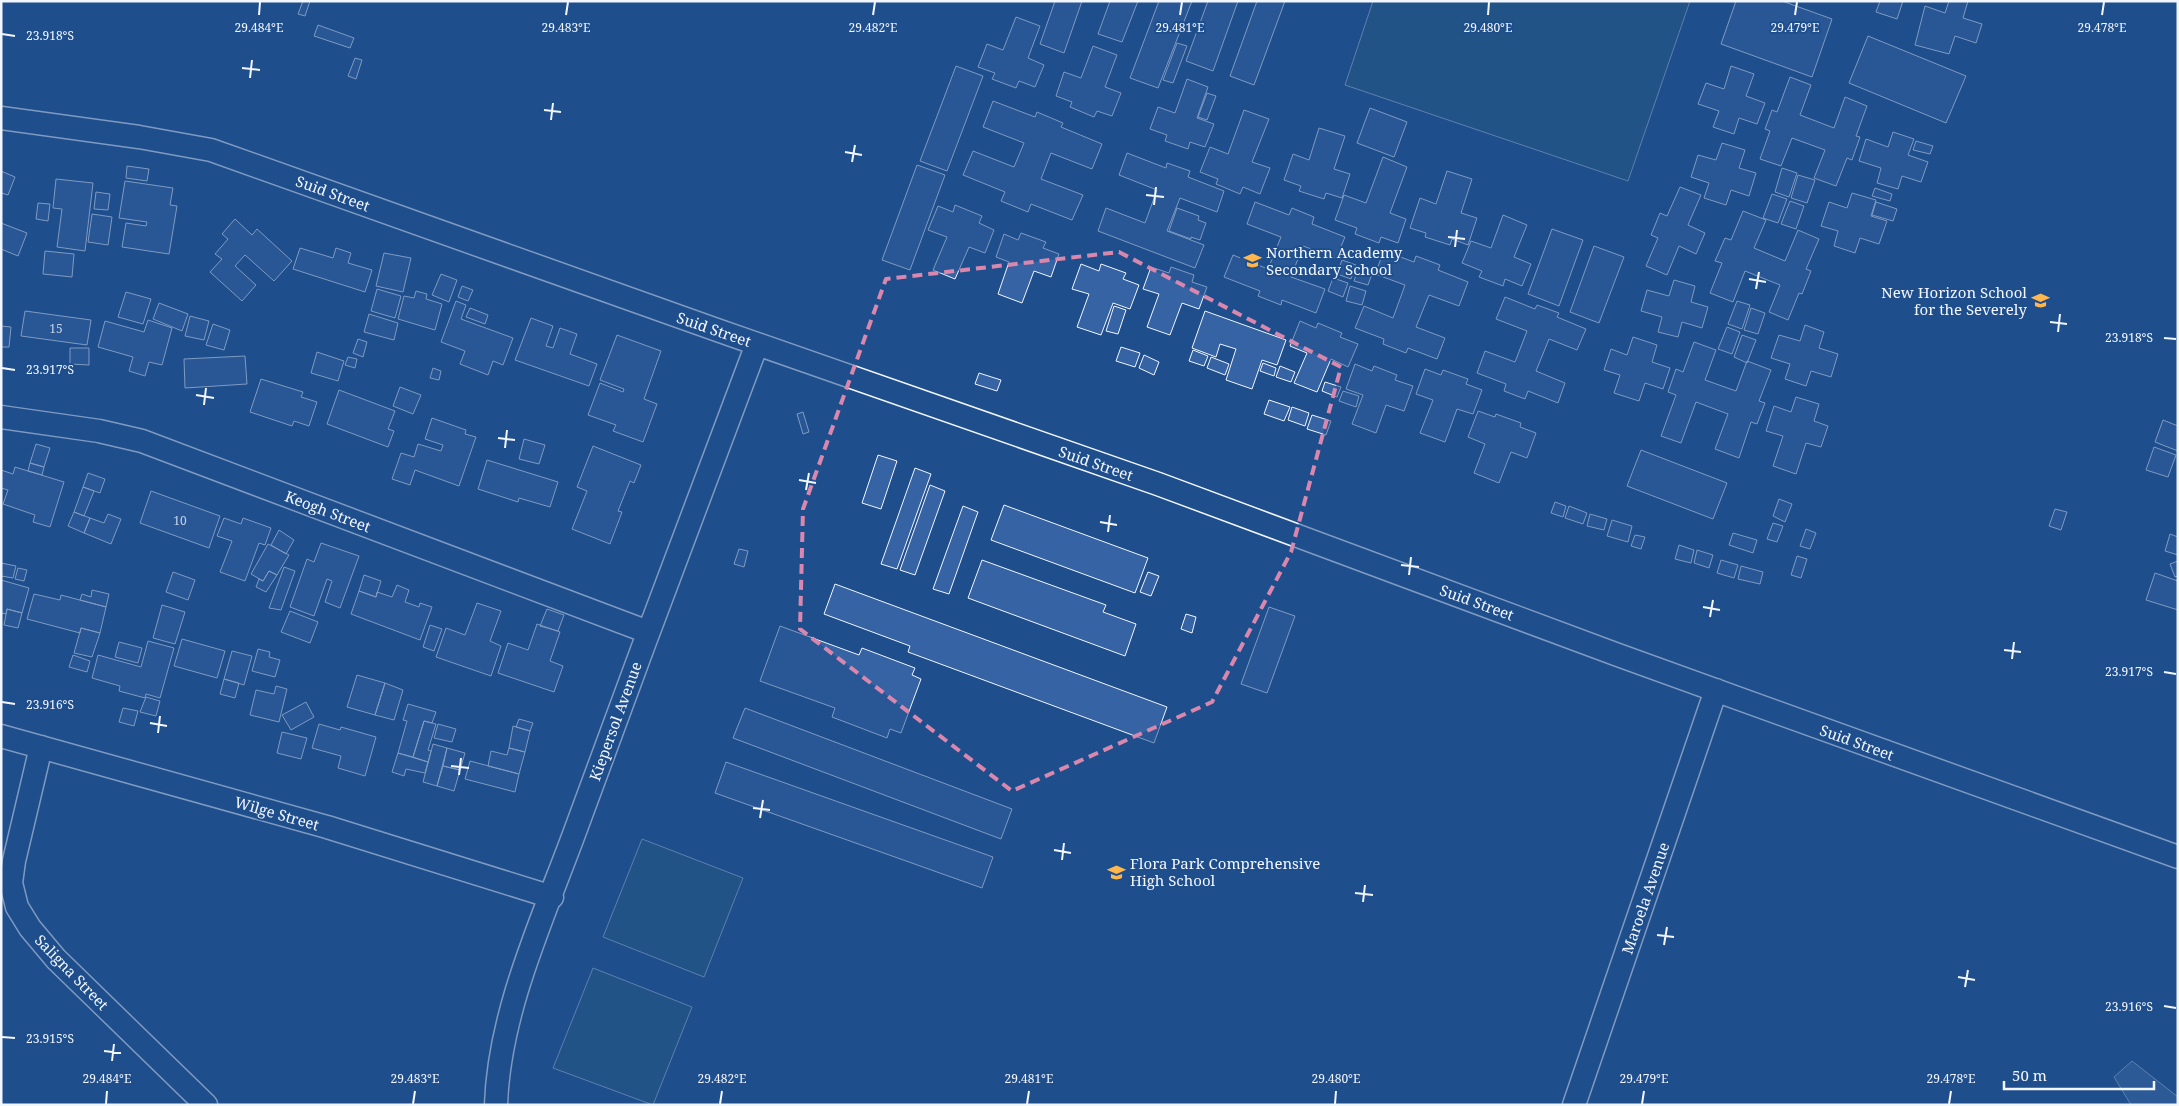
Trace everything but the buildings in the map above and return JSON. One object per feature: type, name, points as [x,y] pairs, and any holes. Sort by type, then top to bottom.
[{"type":"street","name":"Suid Street","points":[[1,118],[139,137],[211,150],[1158,484],[2178,858]]},
{"type":"street","name":"Kiepersol Avenue","points":[[496,1105],[499,1069],[509,1020],[526,965],[648,632],[757,344]]},
{"type":"street","name":"Keogh Street","points":[[1,417],[99,431],[142,441],[648,632]]},
{"type":"street","name":"Maroela Avenue","points":[[1574,1105],[1716,690]]},
{"type":"street","name":"Wilge Street","points":[[1,736],[327,827],[552,897]]},
{"type":"street","name":"Saligna Street","points":[[41,747],[14,861],[11,883],[17,907],[30,928],[56,959],[206,1105]]},
{"type":"highlighted area","points":[[1119,252],[1341,367],[1291,552],[1212,702],[1012,791],[800,629],[803,509],[886,279]]},
{"type":"shaded area","points":[[1373,1],[1690,1],[1628,181],[1345,85]]},
{"type":"shaded area","points":[[642,839],[743,878],[704,977],[603,937]]},
{"type":"shaded area","points":[[593,968],[692,1007],[653,1105],[553,1068]]},
{"type":"shaded area","points":[[2132,1061],[2178,1097],[2178,1105],[2131,1105],[2114,1077]]},
{"type":"place","name":"Northern Academy Secondary School","points":[[1252,261]]},
{"type":"place","name":"New Horizon School for the Severely","points":[[2041,301]]},
{"type":"place","name":"Flora Park Comprehensive High School","points":[[1116,872]]}]
